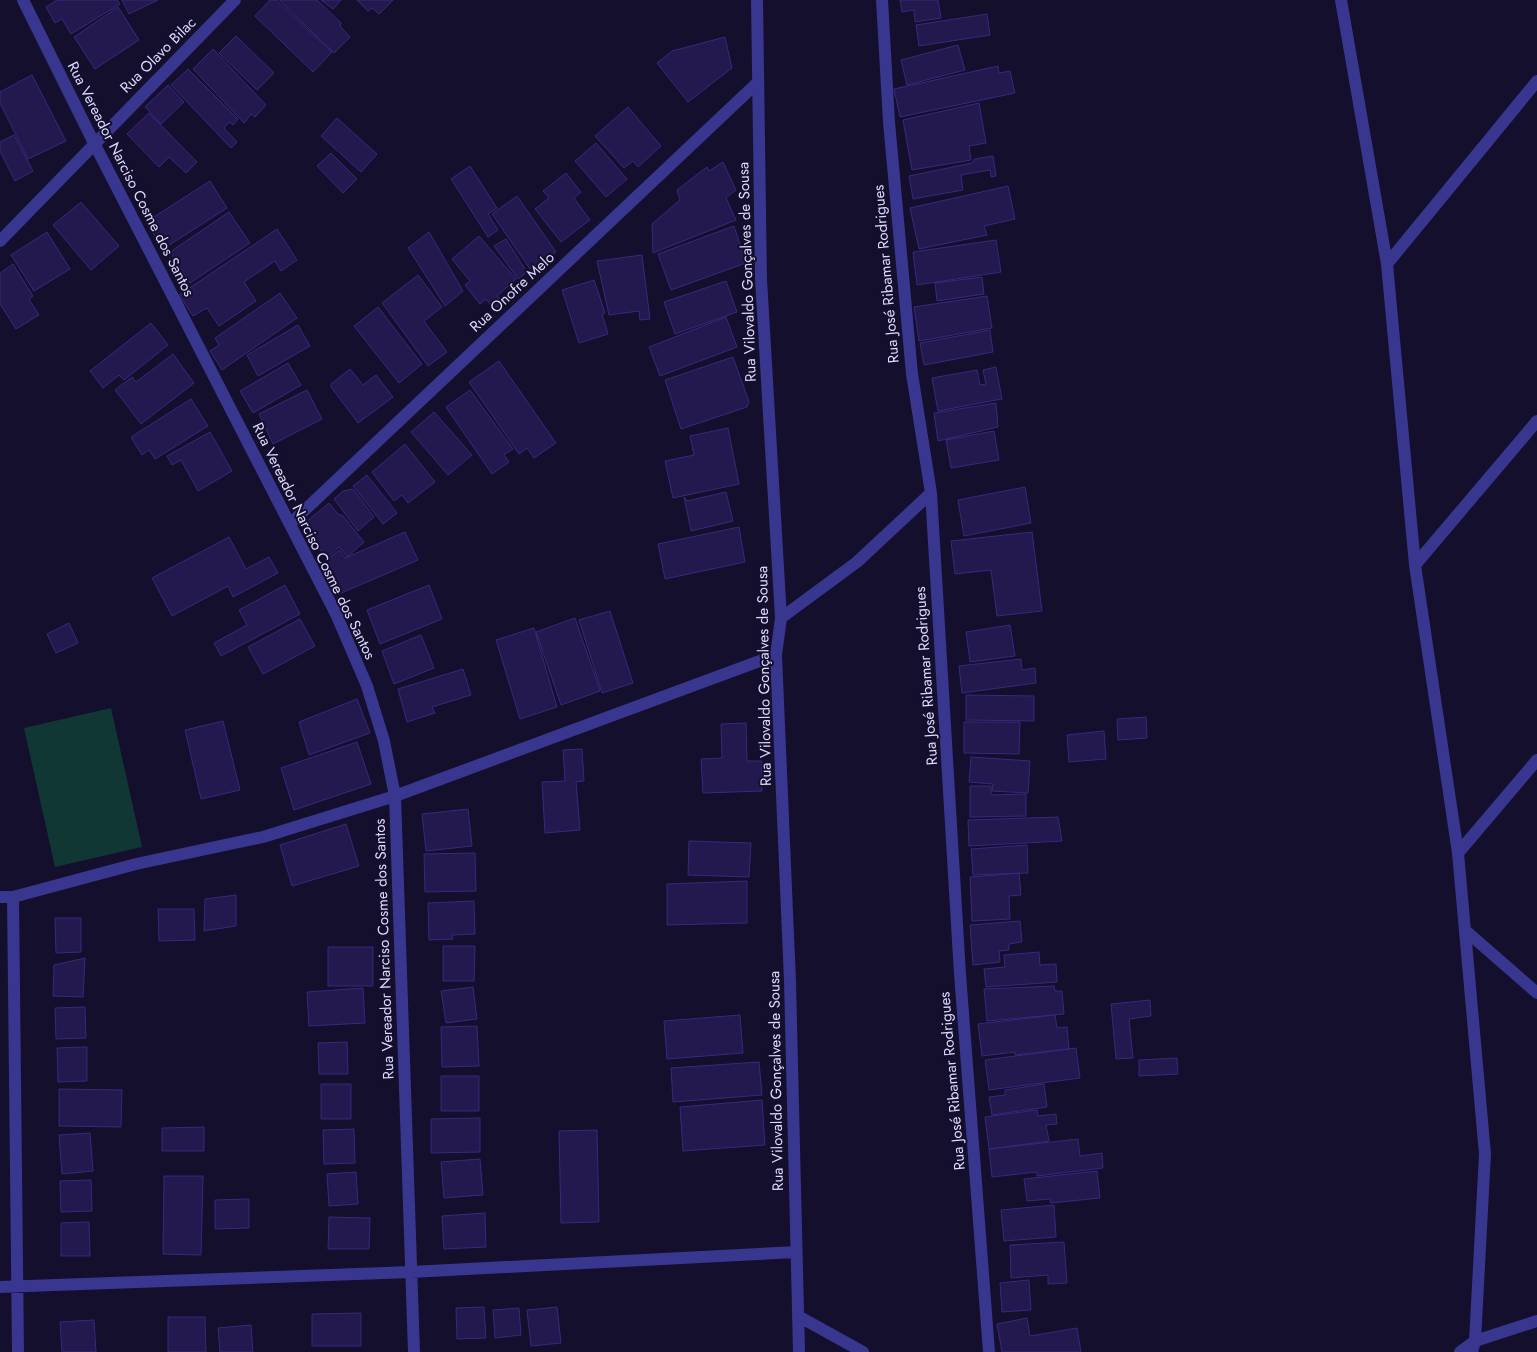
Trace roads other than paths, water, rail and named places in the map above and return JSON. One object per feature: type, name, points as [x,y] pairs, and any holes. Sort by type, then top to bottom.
[{"type":"street","name":"Rua Vereador Narciso Cosme dos Santos","points":[[23,0],[94,143],[336,614],[367,686],[384,741],[395,796],[414,1352]]},
{"type":"street","name":"Rua Olavo Bilac","points":[[0,241],[235,0]]},
{"type":"street","name":"Rua Vilovaldo Gonçalves de Sousa","points":[[757,0],[761,279],[781,618],[776,655],[789,972],[798,1352]]},
{"type":"street","name":"Rua José Ribamar Rodrigues","points":[[882,0],[889,122],[912,374],[931,493],[960,974],[989,1352]]},
{"type":"street","points":[[1341,0],[1387,264],[1415,565],[1458,853],[1466,931],[1485,1154],[1474,1347]]},
{"type":"street","points":[[1387,264],[1537,81]]},
{"type":"street","name":"Rua Onofre Melo","points":[[290,524],[757,83]]},
{"type":"street","points":[[1415,565],[1537,421]]},
{"type":"street","points":[[781,618],[857,562],[931,493]]},
{"type":"street","points":[[18,1352],[6,897],[136,864],[263,837],[395,796],[776,655]]},
{"type":"street","points":[[1458,853],[1537,760]]},
{"type":"street","points":[[1466,931],[1537,993]]},
{"type":"street","points":[[0,1287],[411,1272],[796,1252]]},
{"type":"street","points":[[798,1316],[863,1352]]},
{"type":"street","points":[[1460,1352],[1537,1321]]}]
